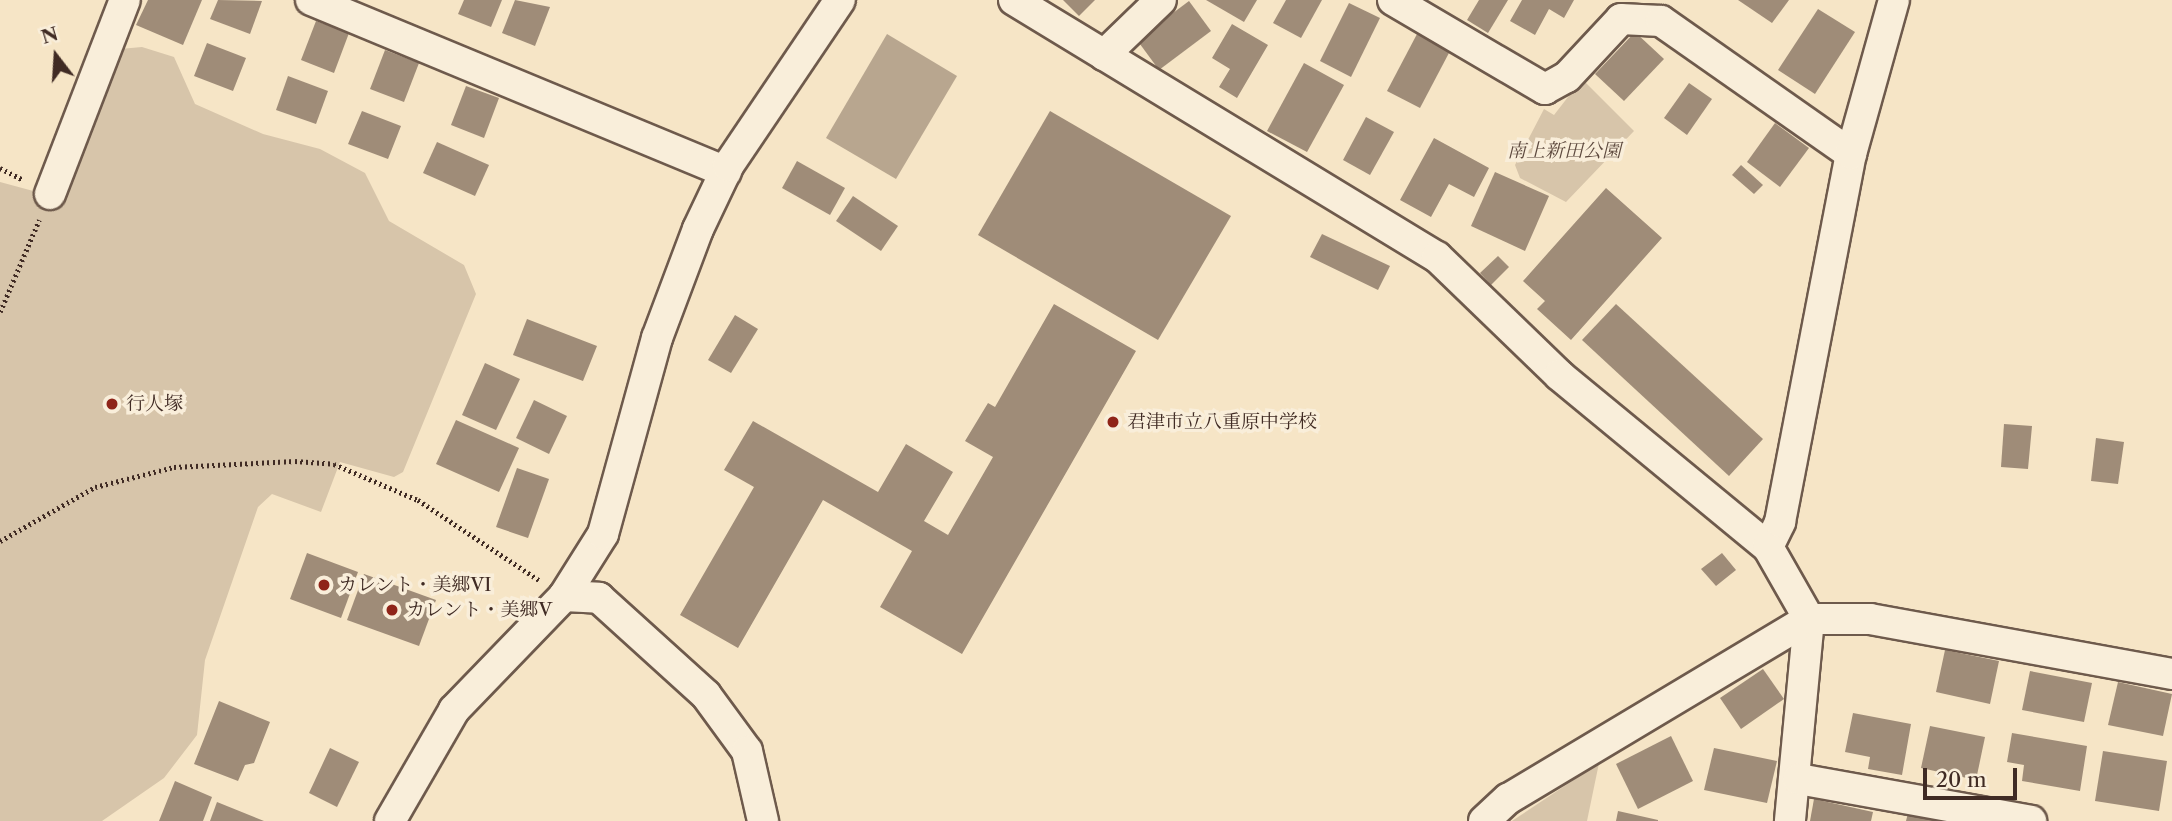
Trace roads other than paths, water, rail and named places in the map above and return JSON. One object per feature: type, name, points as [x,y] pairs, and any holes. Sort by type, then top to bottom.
[{"type":"street","points":[[50,194],[125,0]]},
{"type":"street","points":[[311,0],[726,172]]},
{"type":"street","points":[[390,821],[454,710],[564,596],[603,534],[657,338],[726,172],[840,0]]},
{"type":"street","points":[[1015,0],[1437,257],[1559,375],[1768,547],[1809,620],[1798,779],[1790,821]]},
{"type":"street","points":[[1104,55],[1161,0]]},
{"type":"street","points":[[1393,0],[1545,89],[1567,77],[1622,19],[1661,21],[1852,154]]},
{"type":"street","points":[[1768,547],[1780,522],[1852,154],[1894,0]]},
{"type":"street","points":[[564,596],[598,598],[706,695],[747,751],[764,821]]},
{"type":"street","points":[[1484,821],[1508,799],[1809,620],[1870,620],[2172,674]]},
{"type":"street","points":[[1798,779],[2031,821]]},
{"type":"place","name":"行人塚","points":[[112,404]]},
{"type":"place","name":"君津市立八重原中学校","points":[[1113,422]]},
{"type":"place","name":"カレント・美郷VI","points":[[324,585]]},
{"type":"place","name":"カレント・美郷V","points":[[392,610]]},
{"type":"park label","name":"南上新田公園","points":[[1564,151]]}]
